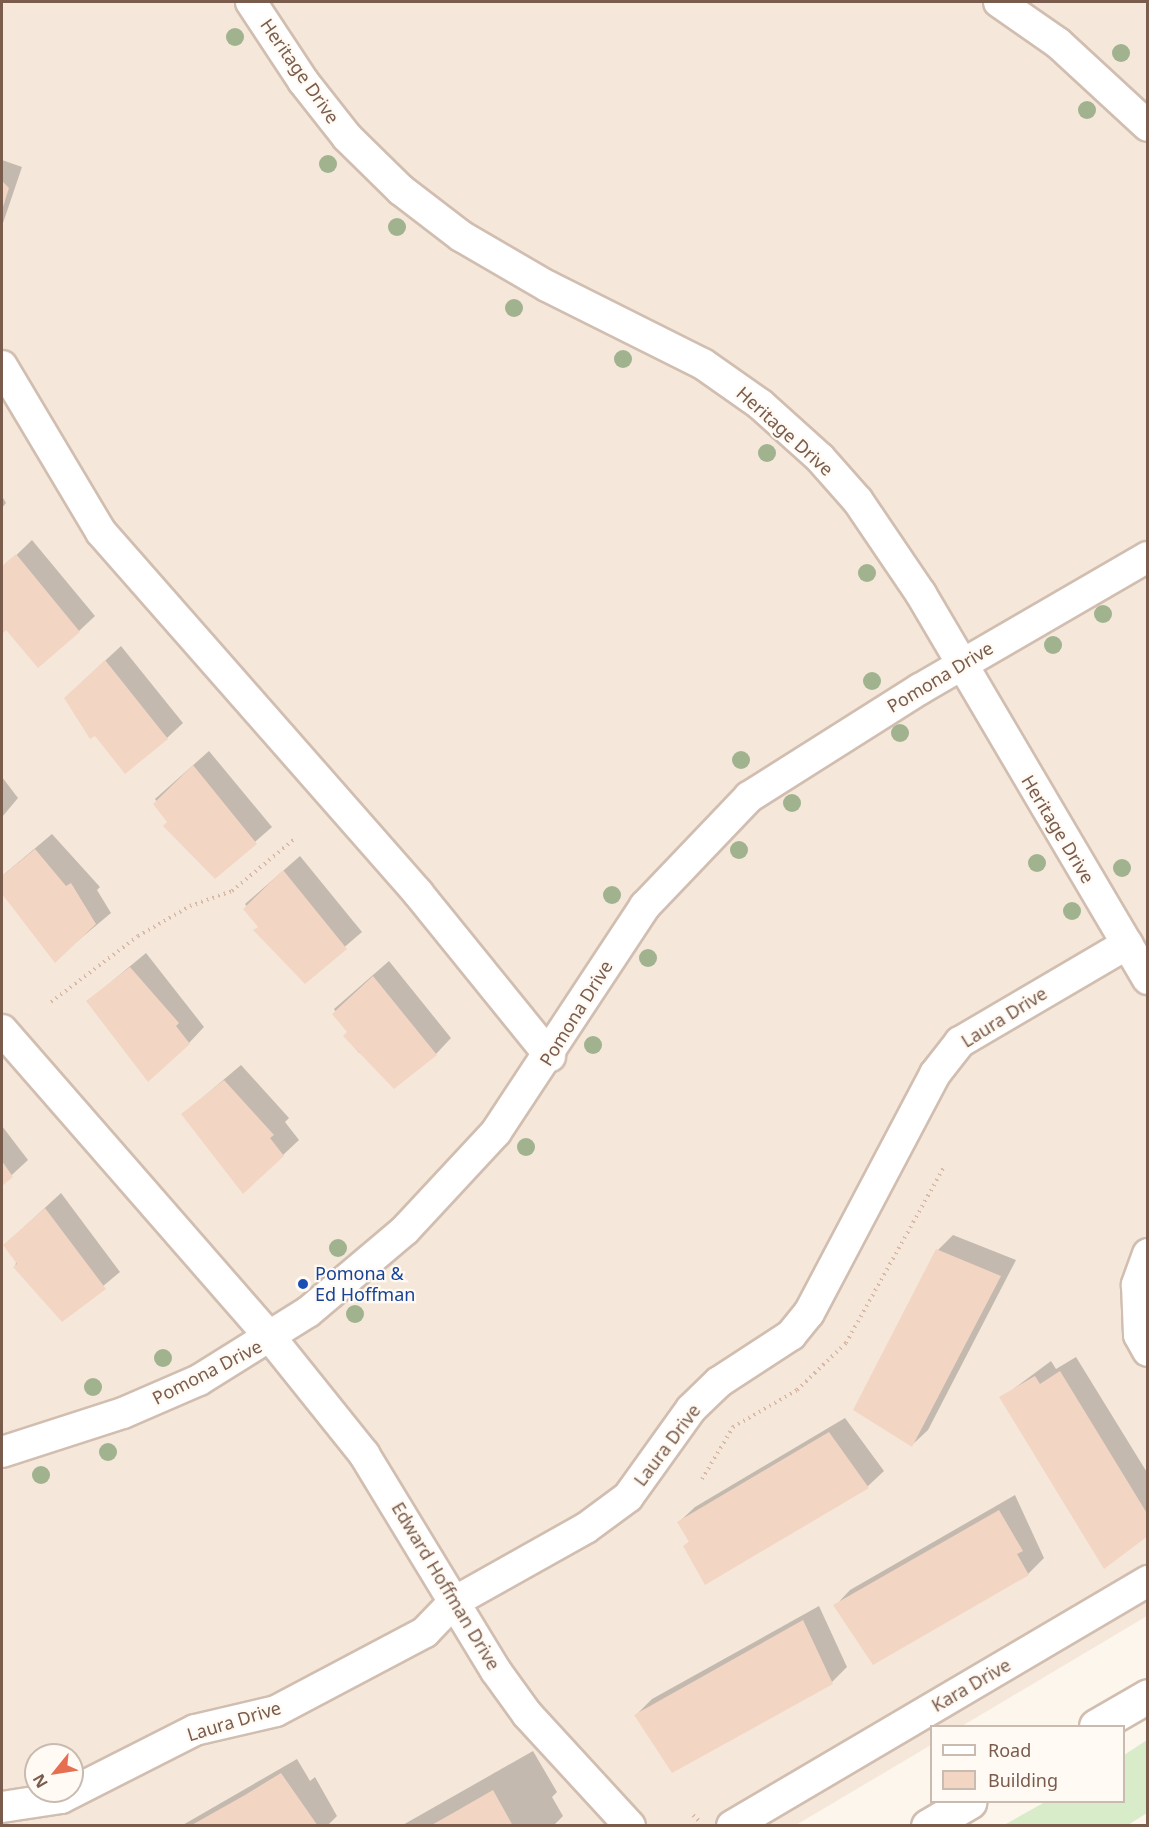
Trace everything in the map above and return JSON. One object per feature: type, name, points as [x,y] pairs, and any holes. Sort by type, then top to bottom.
[{"type":"main road","points":[[1098,1725],[1148,1696]]},
{"type":"main road","points":[[928,1826],[967,1803]]},
{"type":"street","name":"Heritage Drive","points":[[252,2],[310,91],[401,190],[461,236],[547,286],[704,363],[760,404],[820,458],[858,501],[961,665],[1148,980]]},
{"type":"street","points":[[999,2],[1058,43],[1148,126]]},
{"type":"street","points":[[2,366],[101,532],[418,893],[550,1056]]},
{"type":"street","name":"Pomona Drive","points":[[2,1452],[123,1413],[199,1380],[271,1338],[393,1242],[445,1190],[550,1056],[639,915],[698,846],[789,768],[1148,557]]},
{"type":"street","name":"Laura Drive","points":[[2,1807],[61,1798],[195,1730],[276,1711],[425,1632],[454,1602],[586,1528],[628,1497],[712,1388],[791,1335],[809,1313],[886,1177],[935,1074],[960,1042],[1126,944]]},
{"type":"street","name":"Edward Hoffman Drive","points":[[2,1030],[271,1338],[394,1497],[454,1602],[527,1714],[630,1826]]},
{"type":"street","points":[[1148,1254],[1137,1285],[1139,1335],[1148,1351]]},
{"type":"street","name":"Kara Drive","points":[[732,1826],[1148,1581]]},
{"type":"path","points":[[51,1002],[138,936],[190,906],[232,891],[292,840]]},
{"type":"shaded area","points":[[2,2],[1147,2],[1147,1616],[964,1725],[930,1725],[930,1746],[796,1825],[2,1826]]},
{"type":"green space","points":[[1147,1740],[1147,1813],[1128,1825],[1004,1825],[1043,1803],[1125,1803],[1125,1754]]},
{"type":"building","points":[[2,181],[9,188],[2,210]]},
{"type":"building","points":[[16,554],[80,632],[38,668],[6,630],[2,634],[2,566]]},
{"type":"building","points":[[105,660],[168,739],[125,774],[95,736],[90,739],[64,698]]},
{"type":"building","points":[[193,765],[257,844],[215,879],[163,826],[167,822],[153,804]]},
{"type":"building","points":[[35,849],[66,886],[71,883],[96,924],[55,963],[2,894],[2,876]]},
{"type":"building","points":[[283,870],[347,949],[305,984],[253,930],[258,927],[243,909]]},
{"type":"building","points":[[130,967],[179,1023],[176,1026],[190,1044],[148,1082],[86,1001]]},
{"type":"building","points":[[373,976],[437,1055],[394,1089],[343,1036],[347,1032],[332,1014]]},
{"type":"building","points":[[224,1080],[274,1135],[270,1138],[284,1156],[243,1194],[181,1114]]},
{"type":"building","points":[[2,1161],[13,1177],[2,1186]]},
{"type":"building","points":[[45,1208],[106,1289],[62,1322],[13,1267],[17,1264],[3,1245]]},
{"type":"building","points":[[936,1249],[1001,1276],[912,1447],[853,1410]]},
{"type":"building","points":[[1060,1371],[1148,1515],[1148,1536],[1104,1569],[999,1397],[1035,1376],[1040,1384]]},
{"type":"building","points":[[829,1432],[869,1488],[705,1585],[683,1546],[689,1542],[677,1522]]},
{"type":"building","points":[[999,1510],[1023,1551],[1017,1554],[1029,1575],[873,1665],[833,1605]]},
{"type":"building","points":[[803,1620],[833,1684],[672,1773],[634,1715]]},
{"type":"building","points":[[281,1773],[318,1826],[190,1826],[245,1795]]},
{"type":"building","points":[[493,1790],[513,1826],[430,1826],[453,1813]]},
{"type":"place","name":"Pomona & Ed Hoffman","points":[[303,1284]]}]
